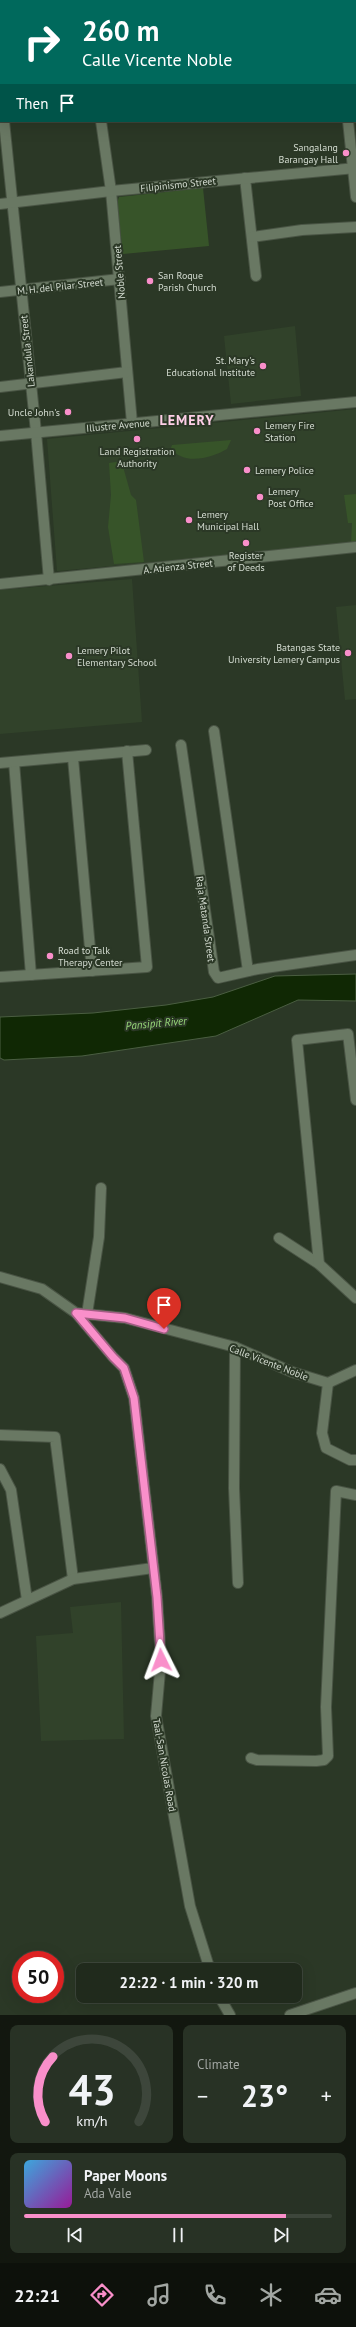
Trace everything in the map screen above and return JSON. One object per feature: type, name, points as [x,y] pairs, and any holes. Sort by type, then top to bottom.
[{"type":"street","name":"Lakandula Street","points":[[2,122],[36,432],[49,580]]},
{"type":"street","name":"Noble Street","points":[[101,122],[111,191],[132,423]]},
{"type":"street","points":[[348,122],[356,198]]},
{"type":"street","name":"Filipinismo Street","points":[[0,204],[111,191],[354,168]]},
{"type":"street","points":[[245,178],[256,276]]},
{"type":"street","points":[[252,237],[302,230],[356,227]]},
{"type":"street","name":"M. H. del Pilar Street","points":[[0,292],[120,279]]},
{"type":"street","points":[[0,387],[127,372]]},
{"type":"street","name":"Illustre Avenue","points":[[0,436],[356,402]]},
{"type":"street","name":"A. Atienza Street","points":[[0,584],[356,547]]},
{"type":"street","points":[[214,731],[248,971]]},
{"type":"street","name":"Raja Matanda Street","points":[[181,745],[214,972],[218,978],[248,971],[356,955]]},
{"type":"street","points":[[0,763],[74,758],[146,750]]},
{"type":"street","points":[[0,977],[147,967],[127,751]]},
{"type":"street","points":[[74,758],[92,971]]},
{"type":"street","points":[[14,762],[31,975]]},
{"type":"street","points":[[320,1264],[297,1040],[348,1034],[356,1100]]},
{"type":"street","points":[[87,1314],[99,1237],[101,1188]]},
{"type":"street","points":[[279,1238],[320,1264],[356,1298]]},
{"type":"street","points":[[0,1277],[42,1289],[76,1313]]},
{"type":"street","name":"Calle Vicente Noble","points":[[76,1313],[125,1318],[236,1347],[292,1372],[328,1383]]},
{"type":"street","name":"Taal-San Nicolas Road","points":[[76,1313],[124,1368],[134,1398],[157,1597],[161,1660],[156,1716],[190,1906],[208,1963]]},
{"type":"street","points":[[236,1347],[234,1488],[238,1583]]},
{"type":"street","points":[[356,1370],[328,1383],[322,1433],[326,1448],[350,1460],[356,1460]]},
{"type":"street","points":[[0,1435],[55,1437],[73,1579]]},
{"type":"street","points":[[0,1469],[11,1490],[27,1600]]},
{"type":"street","points":[[251,1758],[257,1760],[316,1761],[324,1760],[328,1756],[326,1707],[336,1491],[356,1495]]},
{"type":"street","points":[[0,1613],[73,1579],[153,1568]]},
{"type":"street","points":[[290,2015],[356,1993]]},
{"type":"street","points":[[224,2003],[230,2015]]},
{"type":"shaded area","points":[[203,188],[209,246],[123,254],[117,203],[119,197]]},
{"type":"shaded area","name":"St. Mary's Educational Institute","points":[[295,326],[301,396],[231,404],[224,336]]},
{"type":"shaded area","points":[[356,409],[356,544],[57,571],[47,439]]},
{"type":"shaded area","points":[[231,440],[227,449],[214,455],[198,459],[183,457],[176,454],[171,448],[172,445]]},
{"type":"shaded area","points":[[109,463],[122,463],[131,495],[136,500],[144,562],[114,564],[108,527],[111,495]]},
{"type":"shaded area","points":[[356,494],[356,543],[351,543],[352,523],[348,523],[344,495]]},
{"type":"shaded area","name":"Lemery Pilot Elementary School","points":[[132,579],[142,722],[0,734],[0,590]]},
{"type":"shaded area","name":"Batangas State University Lemery Campus","points":[[356,605],[356,699],[345,700],[336,607]]},
{"type":"shaded area","points":[[121,1602],[124,1739],[41,1741],[36,1636],[73,1633],[70,1607]]},
{"type":"water","name":"Pansipit River","points":[[356,974],[356,1001],[298,1000],[216,1036],[82,1056],[4,1060],[0,1058],[0,1017],[93,1013],[166,1005],[213,997],[275,976]]},
{"type":"place","name":"Sangalang Barangay Hall","points":[[346,153]]},
{"type":"place","name":"San Roque Parish Church","points":[[150,281]]},
{"type":"place","name":"St. Mary's Educational Institute","points":[[263,366]]},
{"type":"place","name":"Uncle John's","points":[[68,412]]},
{"type":"place","name":"Lemery Fire Station","points":[[257,431]]},
{"type":"place","name":"Land Registration Authority","points":[[137,439]]},
{"type":"place","name":"Lemery Police","points":[[247,470]]},
{"type":"place","name":"Lemery Post Office","points":[[260,497]]},
{"type":"place","name":"Lemery Municipal Hall","points":[[189,520]]},
{"type":"place","name":"Register of Deeds","points":[[246,543]]},
{"type":"place","name":"Batangas State University Lemery Campus","points":[[348,653]]},
{"type":"place","name":"Lemery Pilot Elementary School","points":[[69,656]]},
{"type":"place","name":"Road to Talk Therapy Center","points":[[50,956]]},
{"type":"district","name":"LEMERY","points":[[187,420]]},
{"type":"route","points":[[161,1660],[157,1597],[134,1398],[124,1368],[113,1357],[93,1330],[76,1313],[125,1318],[164,1329]]}]
